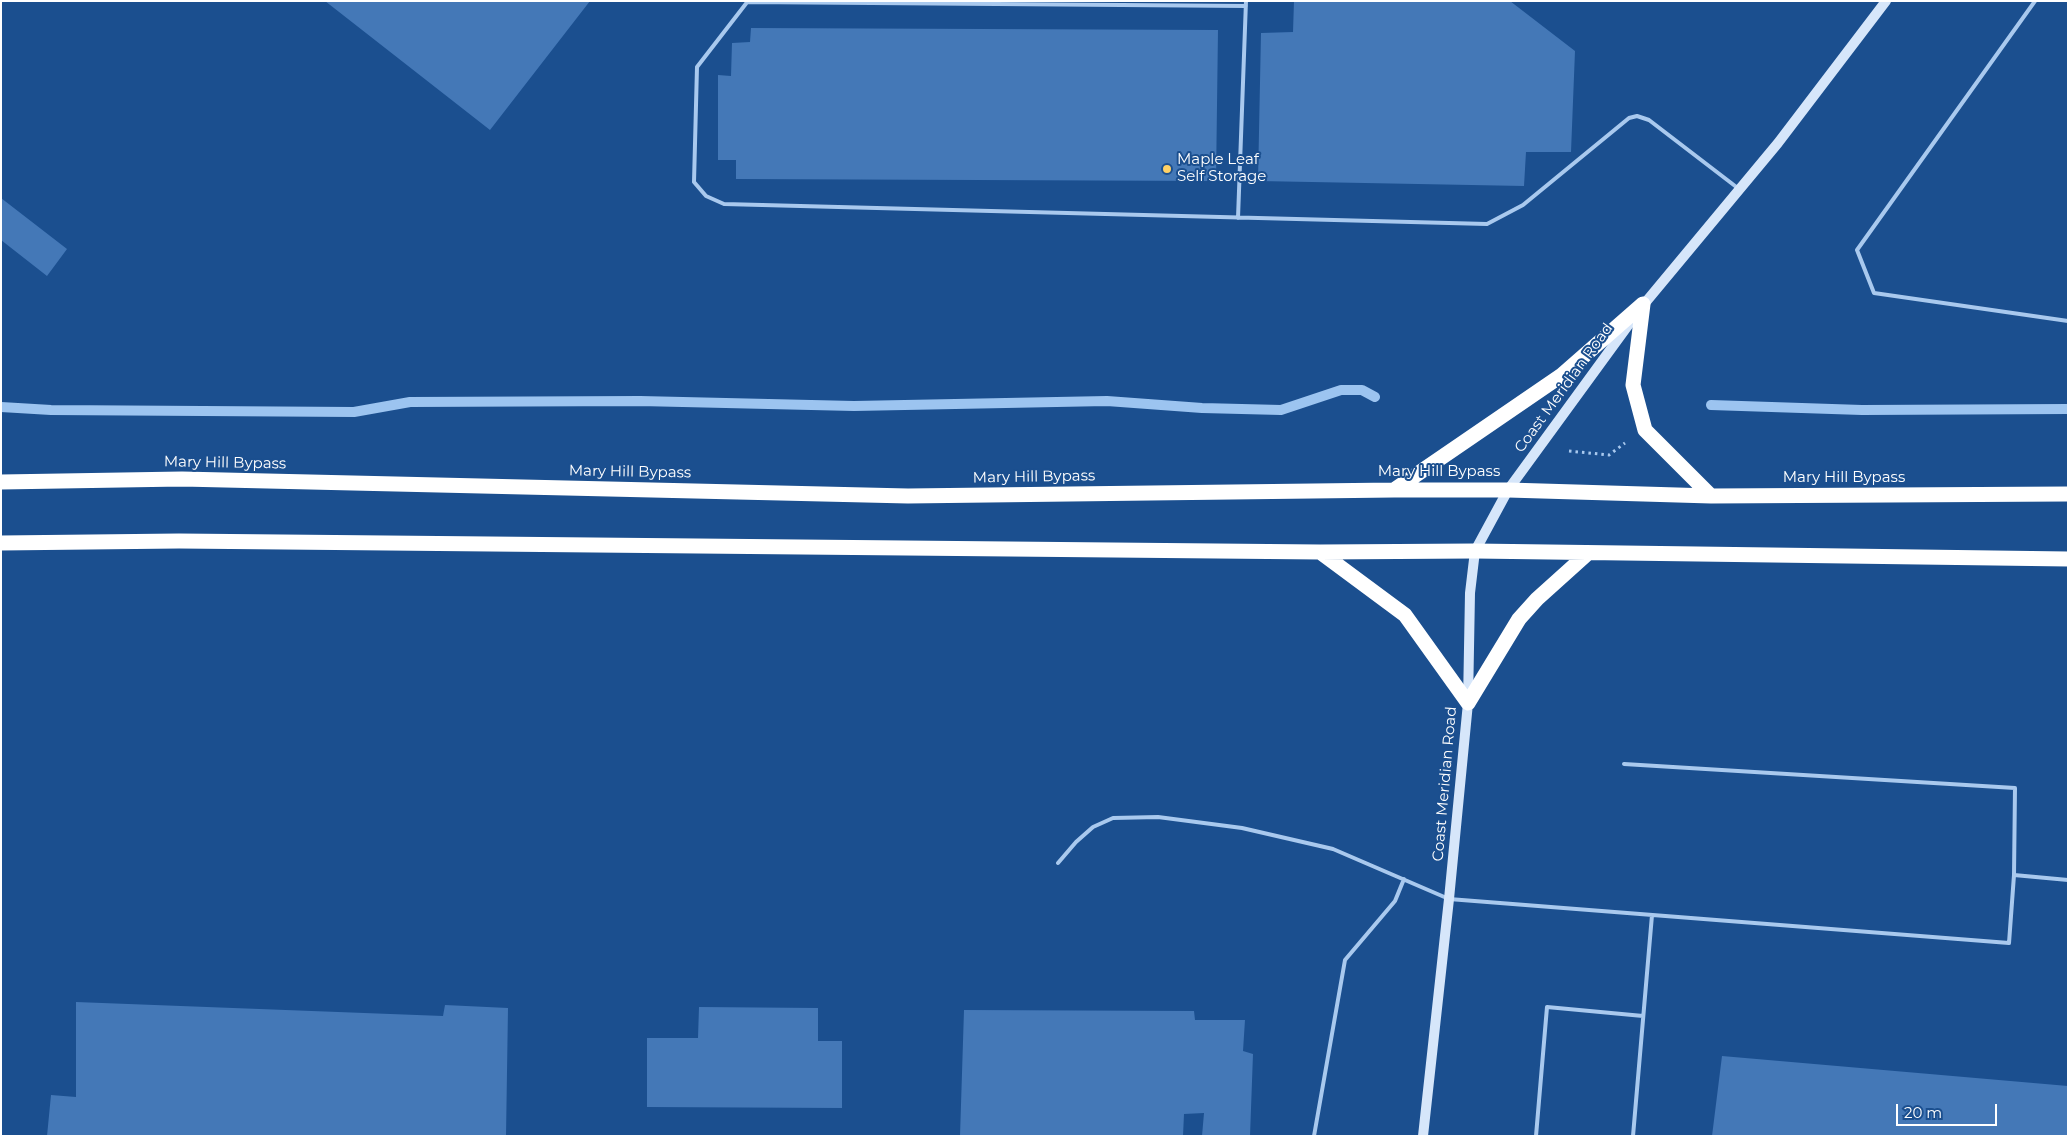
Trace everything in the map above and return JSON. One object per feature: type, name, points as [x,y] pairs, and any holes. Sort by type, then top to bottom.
[{"type":"highway","points":[[1394,490],[1562,375],[1643,304]]},
{"type":"highway","points":[[1643,304],[1633,386],[1645,430],[1711,496]]},
{"type":"highway","name":"Mary Hill Bypass","points":[[1,482],[182,479],[908,496],[1394,490],[1508,490],[1711,496],[2068,494]]},
{"type":"highway","points":[[1,543],[179,541],[1320,552],[1475,551],[2068,559]]},
{"type":"highway","points":[[1320,552],[1405,615],[1468,703],[1519,619],[1537,599],[1587,554]]},
{"type":"street","name":"Coast Meridian Road","points":[[1423,1136],[1468,703],[1470,592],[1475,551],[1508,490],[1643,304],[1778,143],[1886,1]]},
{"type":"lane","points":[[2035,1],[1857,250],[1874,293],[2068,321]]},
{"type":"lane","points":[[1238,218],[1246,4],[747,2],[697,67],[694,182],[706,196],[724,204],[1238,218],[1487,224],[1523,205],[1628,118],[1637,116],[1649,120],[1739,189]]},
{"type":"lane","points":[[1058,863],[1087,832],[1106,821],[1113,818],[1158,817],[1242,828],[1333,849],[1449,899],[2009,942],[2014,875],[2015,788],[1624,764]]},
{"type":"lane","points":[[2014,875],[2068,880]]},
{"type":"lane","points":[[1314,1136],[1345,960],[1395,901],[1401,891],[1404,879]]},
{"type":"lane","points":[[1632,1136],[1652,915]]},
{"type":"lane","points":[[1536,1136],[1547,1007],[1643,1016]]},
{"type":"path","points":[[1569,451],[1609,455],[1627,442]]},
{"type":"building","points":[[325,1],[590,1],[490,130]]},
{"type":"building","points":[[1294,1],[1510,1],[1575,51],[1571,152],[1526,152],[1524,186],[1258,181],[1261,33],[1293,32]]},
{"type":"building","points":[[751,28],[1218,30],[1216,181],[736,179],[736,160],[718,160],[718,75],[731,76],[732,43],[750,42]]},
{"type":"building","points":[[1,198],[67,249],[47,276],[1,240]]},
{"type":"building","points":[[76,1002],[443,1016],[445,1005],[508,1008],[506,1136],[47,1136],[51,1095],[76,1097]]},
{"type":"building","points":[[699,1007],[818,1008],[818,1041],[842,1041],[842,1108],[647,1107],[647,1038],[698,1038]]},
{"type":"building","points":[[964,1010],[1194,1011],[1195,1020],[1245,1020],[1243,1051],[1253,1054],[1250,1136],[1202,1136],[1204,1113],[1184,1114],[1183,1136],[960,1136]]},
{"type":"building","points":[[1722,1056],[2068,1086],[2068,1136],[1712,1136]]},
{"type":"waterway","points":[[1,407],[51,410],[354,412],[410,402],[640,401],[854,406],[1107,401],[1202,408],[1281,410],[1341,390],[1362,390],[1375,397]]},
{"type":"waterway","points":[[1711,405],[1862,410],[2068,409]]},
{"type":"place","name":"Maple Leaf Self Storage","points":[[1167,169]]}]
